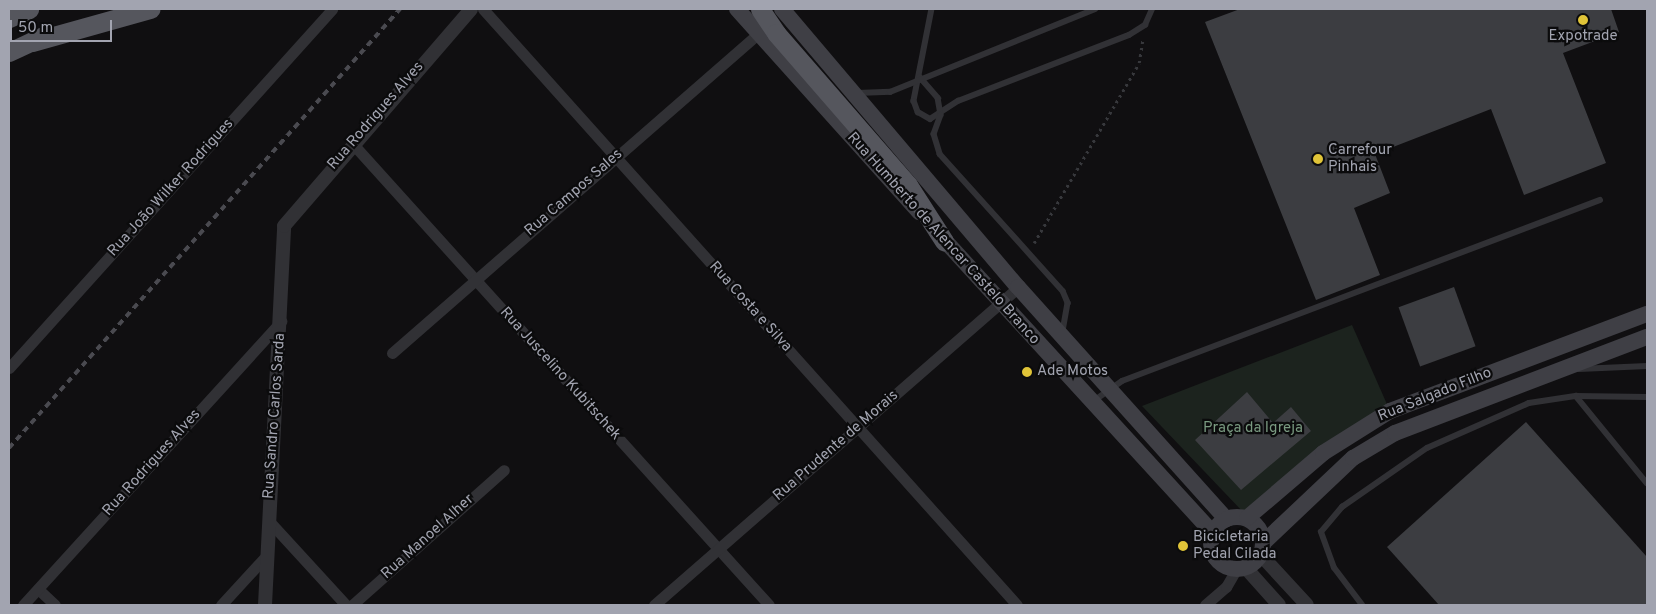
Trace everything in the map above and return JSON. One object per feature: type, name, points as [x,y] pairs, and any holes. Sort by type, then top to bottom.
[{"type":"highway","points":[[9,18],[29,9]]},
{"type":"highway","points":[[9,52],[102,9]]},
{"type":"highway","points":[[32,42],[122,9]]},
{"type":"highway","points":[[32,42],[150,9]]},
{"type":"highway","points":[[760,9],[928,212],[944,240]]},
{"type":"main road","name":"Rua Humberto de Alencar Castelo Branco","points":[[737,9],[758,35],[1000,303],[1213,533]]},
{"type":"main road","name":"Rua Humberto de Alencar Castelo Branco","points":[[782,9],[850,92],[1018,287],[1226,519]]},
{"type":"main road","name":"Rua Salgado Filho","points":[[1247,518],[1323,453],[1365,426],[1482,376],[1647,314]]},
{"type":"main road","name":"Rua Salgado Filho","points":[[1261,548],[1311,494],[1376,444],[1488,396],[1647,337]]},
{"type":"main road","points":[[1482,376],[1488,396]]},
{"type":"main road","points":[[1365,426],[1376,444]]},
{"type":"main road","points":[[1247,518],[1257,526],[1261,548],[1241,568],[1216,557],[1213,533],[1226,519],[1247,518]]},
{"type":"street","name":"Rua João Wilker Rodrigues","points":[[9,368],[332,9]]},
{"type":"street","name":"Rua Rodrigues Alves","points":[[284,226],[352,143],[471,9]]},
{"type":"street","name":"Rua Costa e Silva","points":[[483,9],[1016,605]]},
{"type":"street","name":"Rua Campos Sales","points":[[392,352],[616,156],[758,35]]},
{"type":"street","name":"Rua Juscelino Kubitschek","points":[[352,143],[769,605]]},
{"type":"street","name":"Rua Sandro Carlos Sarda","points":[[265,605],[268,520],[281,321],[284,226]]},
{"type":"street","name":"Rua Prudente de Morais","points":[[654,605],[1018,287]]},
{"type":"street","name":"Rua Rodrigues Alves","points":[[23,605],[281,321]]},
{"type":"street","name":"Rua Manoel Alher","points":[[352,605],[504,470]]},
{"type":"street","points":[[268,520],[346,605]]},
{"type":"street","points":[[1261,548],[1307,605]]},
{"type":"street","points":[[221,605],[267,555]]},
{"type":"street","points":[[1205,605],[1226,586],[1241,568],[1279,605]]},
{"type":"street","points":[[38,589],[55,605]]},
{"type":"lane","points":[[932,9],[920,77],[914,97],[916,109],[928,119],[941,115],[958,101],[1145,25],[1152,9]]},
{"type":"lane","points":[[850,92],[882,94],[920,77],[1095,9]]},
{"type":"lane","points":[[920,77],[937,94],[941,115],[934,134],[940,154],[1066,297],[1062,336]]},
{"type":"lane","points":[[1092,403],[1108,388],[1600,200]]},
{"type":"lane","points":[[1556,370],[1647,366]]},
{"type":"lane","points":[[1362,605],[1334,568],[1321,532],[1342,507],[1427,448],[1529,403],[1576,396],[1647,397]]},
{"type":"lane","points":[[1576,396],[1647,483]]},
{"type":"path","points":[[1027,252],[1139,63],[1145,25]]},
{"type":"green space","name":"Praça da Igreja","points":[[1352,325],[1390,411],[1244,513],[1142,406]]},
{"type":"building","name":"Carrefour Pinhais","points":[[1240,9],[1611,9],[1619,32],[1563,53],[1606,163],[1524,195],[1491,109],[1375,154],[1390,193],[1354,208],[1380,275],[1316,300],[1205,22]]},
{"type":"building","points":[[1454,287],[1476,346],[1420,366],[1399,307]]},
{"type":"building","points":[[1247,392],[1273,423],[1291,407],[1311,431],[1241,490],[1195,440]]},
{"type":"building","points":[[1526,422],[1647,557],[1647,605],[1439,605],[1387,547]]},
{"type":"railway","points":[[9,448],[400,9]]},
{"type":"place","name":"Expotrade","points":[[1583,20]]},
{"type":"place","name":"Carrefour Pinhais","points":[[1318,159]]},
{"type":"place","name":"Ade Motos","points":[[1027,372]]},
{"type":"place","name":"Bicicletaria Pedal Cilada","points":[[1183,546]]}]
